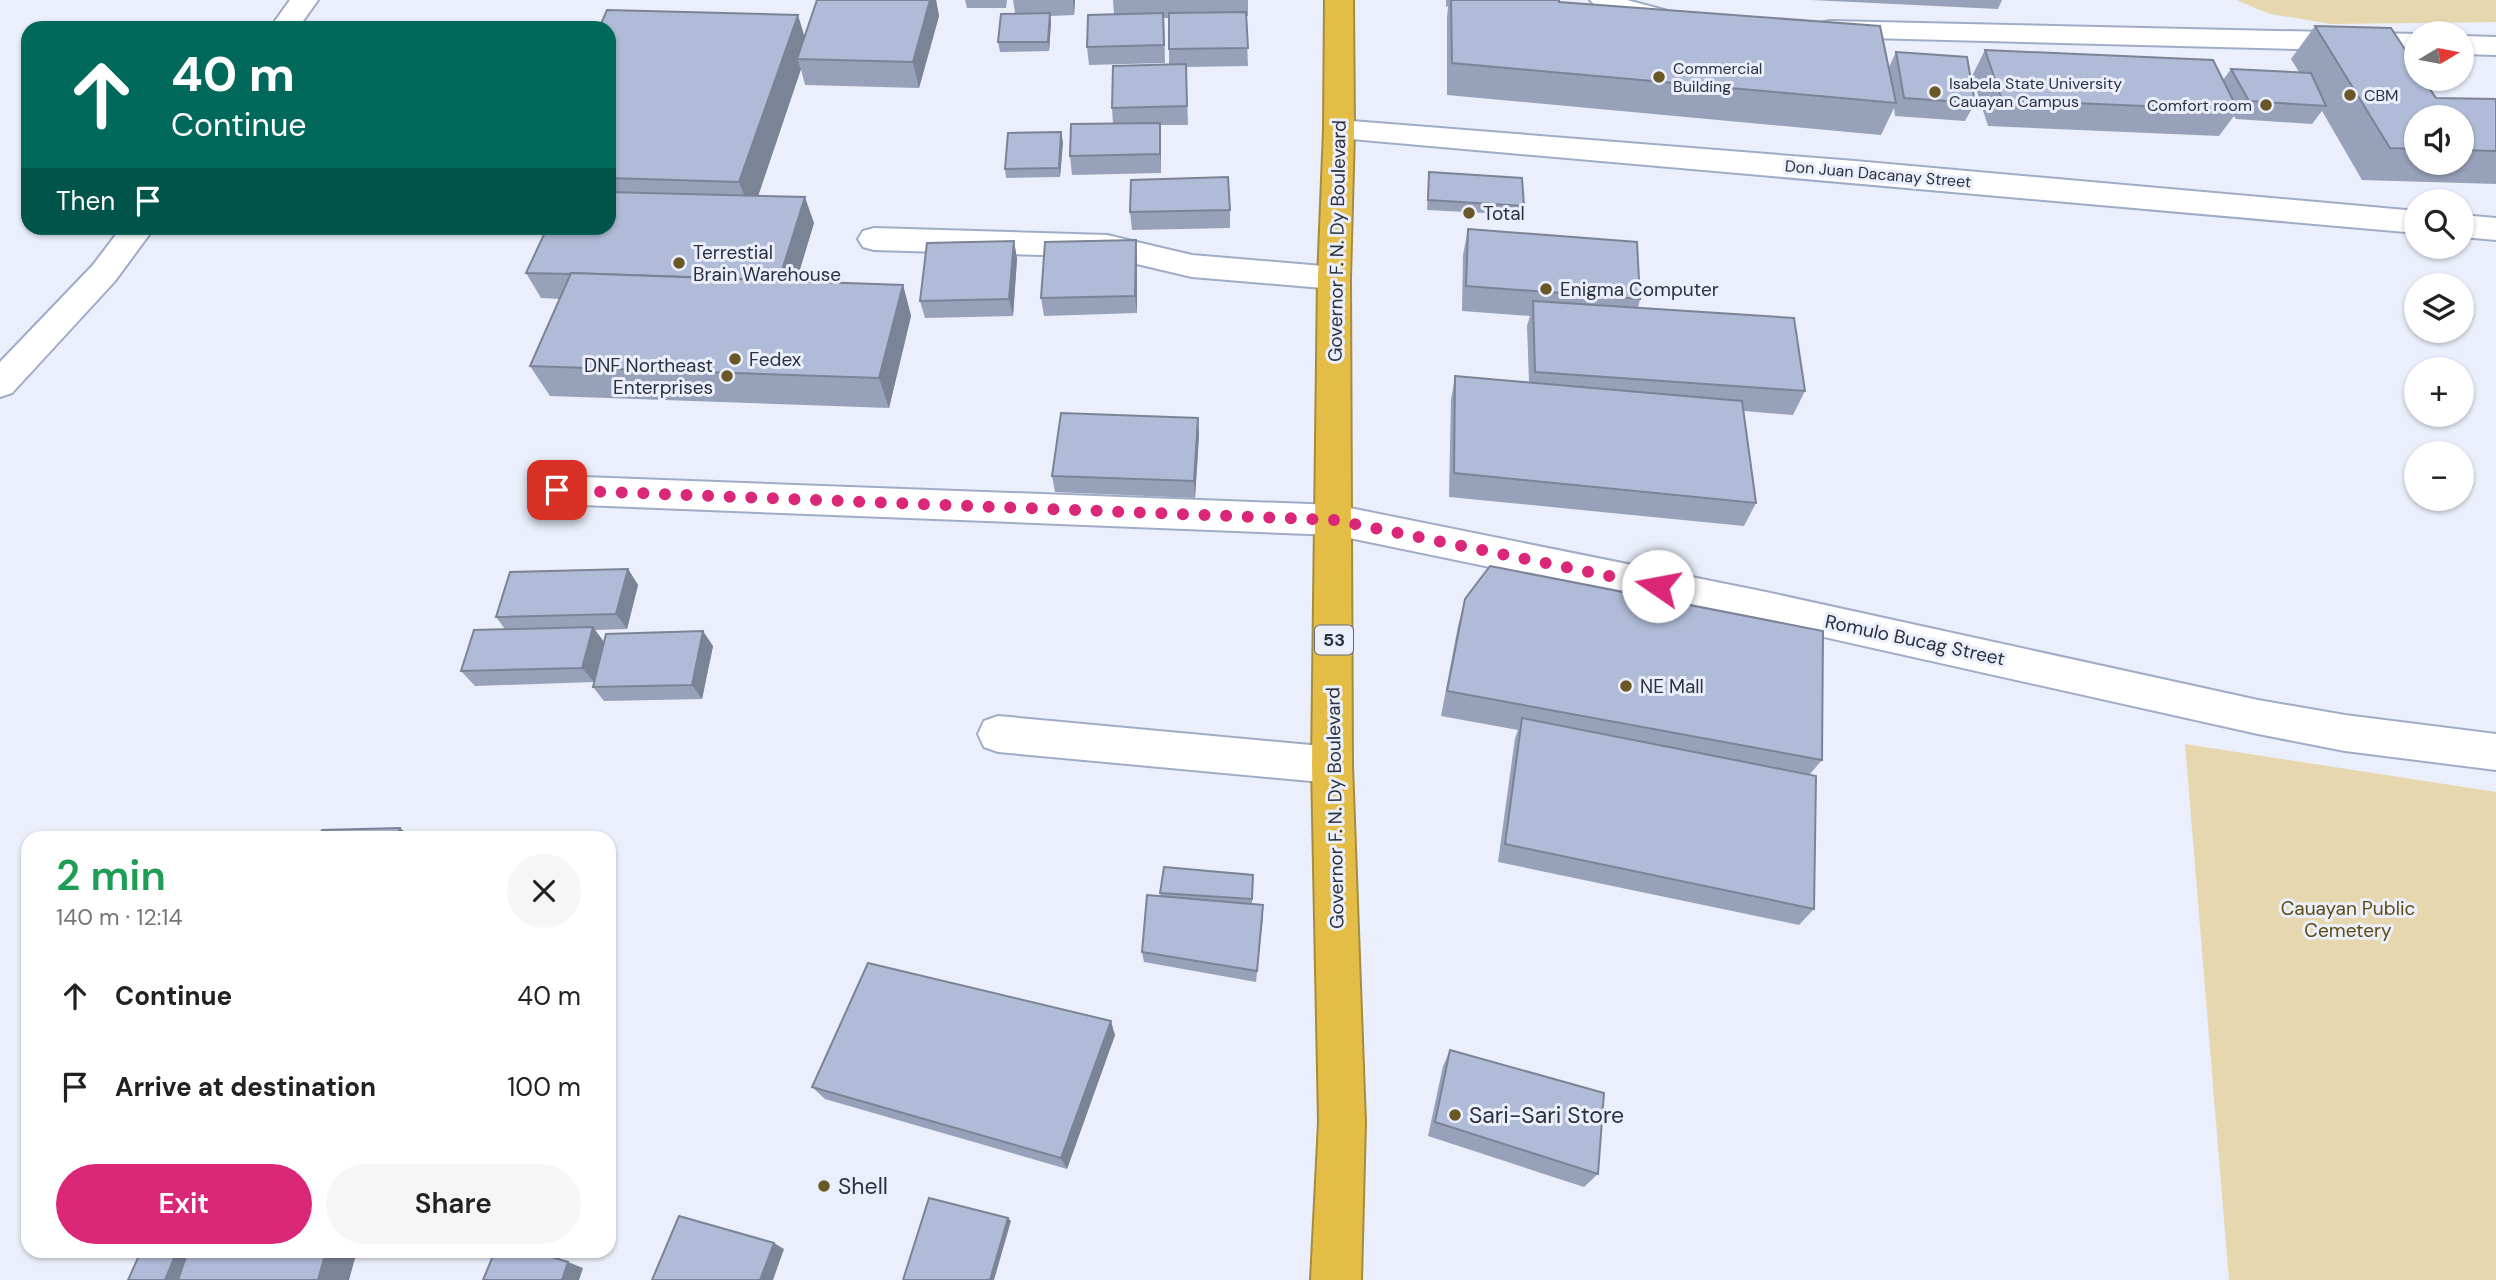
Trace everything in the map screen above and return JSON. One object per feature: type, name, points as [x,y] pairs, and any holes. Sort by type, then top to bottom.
[{"type":"highway","name":"Governor F. N. Dy Boulevard","points":[[1335,1280],[1342,1122],[1332,765],[1334,278],[1339,130],[1339,0]]},
{"type":"street","points":[[289,21],[304,0]]},
{"type":"street","points":[[1604,0],[1656,19],[1695,24]]},
{"type":"street","points":[[1799,28],[2404,44]]},
{"type":"street","points":[[2474,45],[2496,46]]},
{"type":"street","name":"Don Juan Dacanay Street","points":[[1339,130],[1841,170],[2404,221]]},
{"type":"street","points":[[2474,227],[2496,229]]},
{"type":"street","points":[[0,384],[104,273],[133,235]]},
{"type":"street","points":[[874,239],[1107,246],[1192,266],[1334,278]]},
{"type":"street","name":"Romulo Bucag Street","points":[[557,490],[1335,520],[1791,613],[2258,717],[2346,733],[2496,751]]},
{"type":"street","points":[[998,734],[1332,765]]},
{"type":"green space","points":[[2236,0],[2496,0],[2496,22],[2404,21],[2404,23],[2331,24],[2270,14]]},
{"type":"green space","name":"Cauayan Public Cemetery","points":[[2185,744],[2496,792],[2496,1280],[2229,1280]]},
{"type":"building","points":[[817,0],[930,0],[913,62],[797,59]]},
{"type":"building","points":[[1451,0],[1559,0],[1880,26],[1896,103],[1452,63]]},
{"type":"building","points":[[607,10],[798,15],[739,182],[616,178],[616,21],[602,21]]},
{"type":"building","points":[[1246,12],[1248,48],[1169,49],[1169,13]]},
{"type":"building","points":[[1050,13],[1048,42],[998,42],[1001,14]]},
{"type":"building","points":[[1163,13],[1164,45],[1087,47],[1088,15]]},
{"type":"building","points":[[2315,26],[2391,28],[2404,48],[2404,91],[2431,91],[2436,98],[2496,99],[2496,151],[2474,150],[2474,105],[2404,105],[2404,149],[2390,148]]},
{"type":"building","points":[[1985,50],[2213,60],[2238,110],[2002,100]]},
{"type":"building","points":[[1896,52],[1967,57],[1975,103],[1904,98]]},
{"type":"building","points":[[1186,64],[1187,106],[1112,108],[1113,66]]},
{"type":"building","points":[[2231,69],[2311,73],[2326,106],[2249,101]]},
{"type":"building","points":[[1160,123],[1160,154],[1070,156],[1071,124]]},
{"type":"building","points":[[1061,132],[1059,168],[1005,169],[1008,133]]},
{"type":"building","points":[[1429,172],[1522,178],[1524,206],[1428,200]]},
{"type":"building","points":[[1228,177],[1230,210],[1130,212],[1131,180]]},
{"type":"building","name":"Terrestial Brain Warehouse","points":[[616,192],[805,197],[779,280],[526,273],[544,235],[616,235]]},
{"type":"building","points":[[1468,229],[1637,242],[1640,299],[1466,286]]},
{"type":"building","points":[[1136,240],[1135,296],[1041,298],[1045,242]]},
{"type":"building","points":[[1014,241],[1009,299],[920,301],[927,243]]},
{"type":"building","name":"DNF Northeast Enterprises","points":[[571,273],[903,285],[879,378],[530,366]]},
{"type":"building","points":[[1533,301],[1794,318],[1805,391],[1535,372]]},
{"type":"building","points":[[1455,376],[1742,401],[1756,503],[1454,473]]},
{"type":"building","points":[[1061,413],[1198,418],[1194,481],[1052,476]]},
{"type":"building","name":"NE Mall","points":[[1490,566],[1823,631],[1822,760],[1447,691],[1465,599]]},
{"type":"building","points":[[628,569],[616,614],[496,617],[510,572]]},
{"type":"building","points":[[593,627],[582,668],[461,671],[474,630]]},
{"type":"building","points":[[703,631],[692,685],[593,687],[606,634]]},
{"type":"building","points":[[1522,718],[1816,776],[1814,909],[1505,844]]},
{"type":"building","points":[[400,828],[399,831],[322,830]]},
{"type":"building","points":[[1164,867],[1253,875],[1252,899],[1160,893]]},
{"type":"building","points":[[1147,895],[1263,905],[1257,971],[1142,952]]},
{"type":"building","points":[[868,963],[1111,1021],[1061,1158],[812,1087]]},
{"type":"building","points":[[1450,1050],[1604,1093],[1598,1174],[1435,1122]]},
{"type":"building","points":[[929,1198],[1008,1218],[990,1280],[903,1280]]},
{"type":"building","points":[[679,1216],[774,1243],[760,1280],[652,1280]]},
{"type":"building","points":[[138,1258],[174,1258],[165,1280],[128,1280]]},
{"type":"building","points":[[186,1258],[324,1258],[318,1280],[178,1280]]},
{"type":"building","points":[[492,1258],[555,1258],[568,1262],[562,1280],[483,1280]]},
{"type":"place","name":"Commercial Building","points":[[1659,77]]},
{"type":"place","name":"Isabela State University Cauayan Campus","points":[[1935,92]]},
{"type":"place","name":"CBM","points":[[2350,95]]},
{"type":"place","name":"Comfort room","points":[[2266,105]]},
{"type":"place","name":"Total","points":[[1469,213]]},
{"type":"place","name":"Terrestial Brain Warehouse","points":[[679,263]]},
{"type":"place","name":"Enigma Computer","points":[[1546,289]]},
{"type":"place","name":"Fedex","points":[[735,359]]},
{"type":"place","name":"DNF Northeast Enterprises","points":[[727,376]]},
{"type":"place","name":"NE Mall","points":[[1626,686]]},
{"type":"place","name":"Sari-Sari Store","points":[[1455,1115]]},
{"type":"place","name":"Shell","points":[[824,1186]]},
{"type":"route","points":[[557,490],[1335,520],[1658,586]]}]
